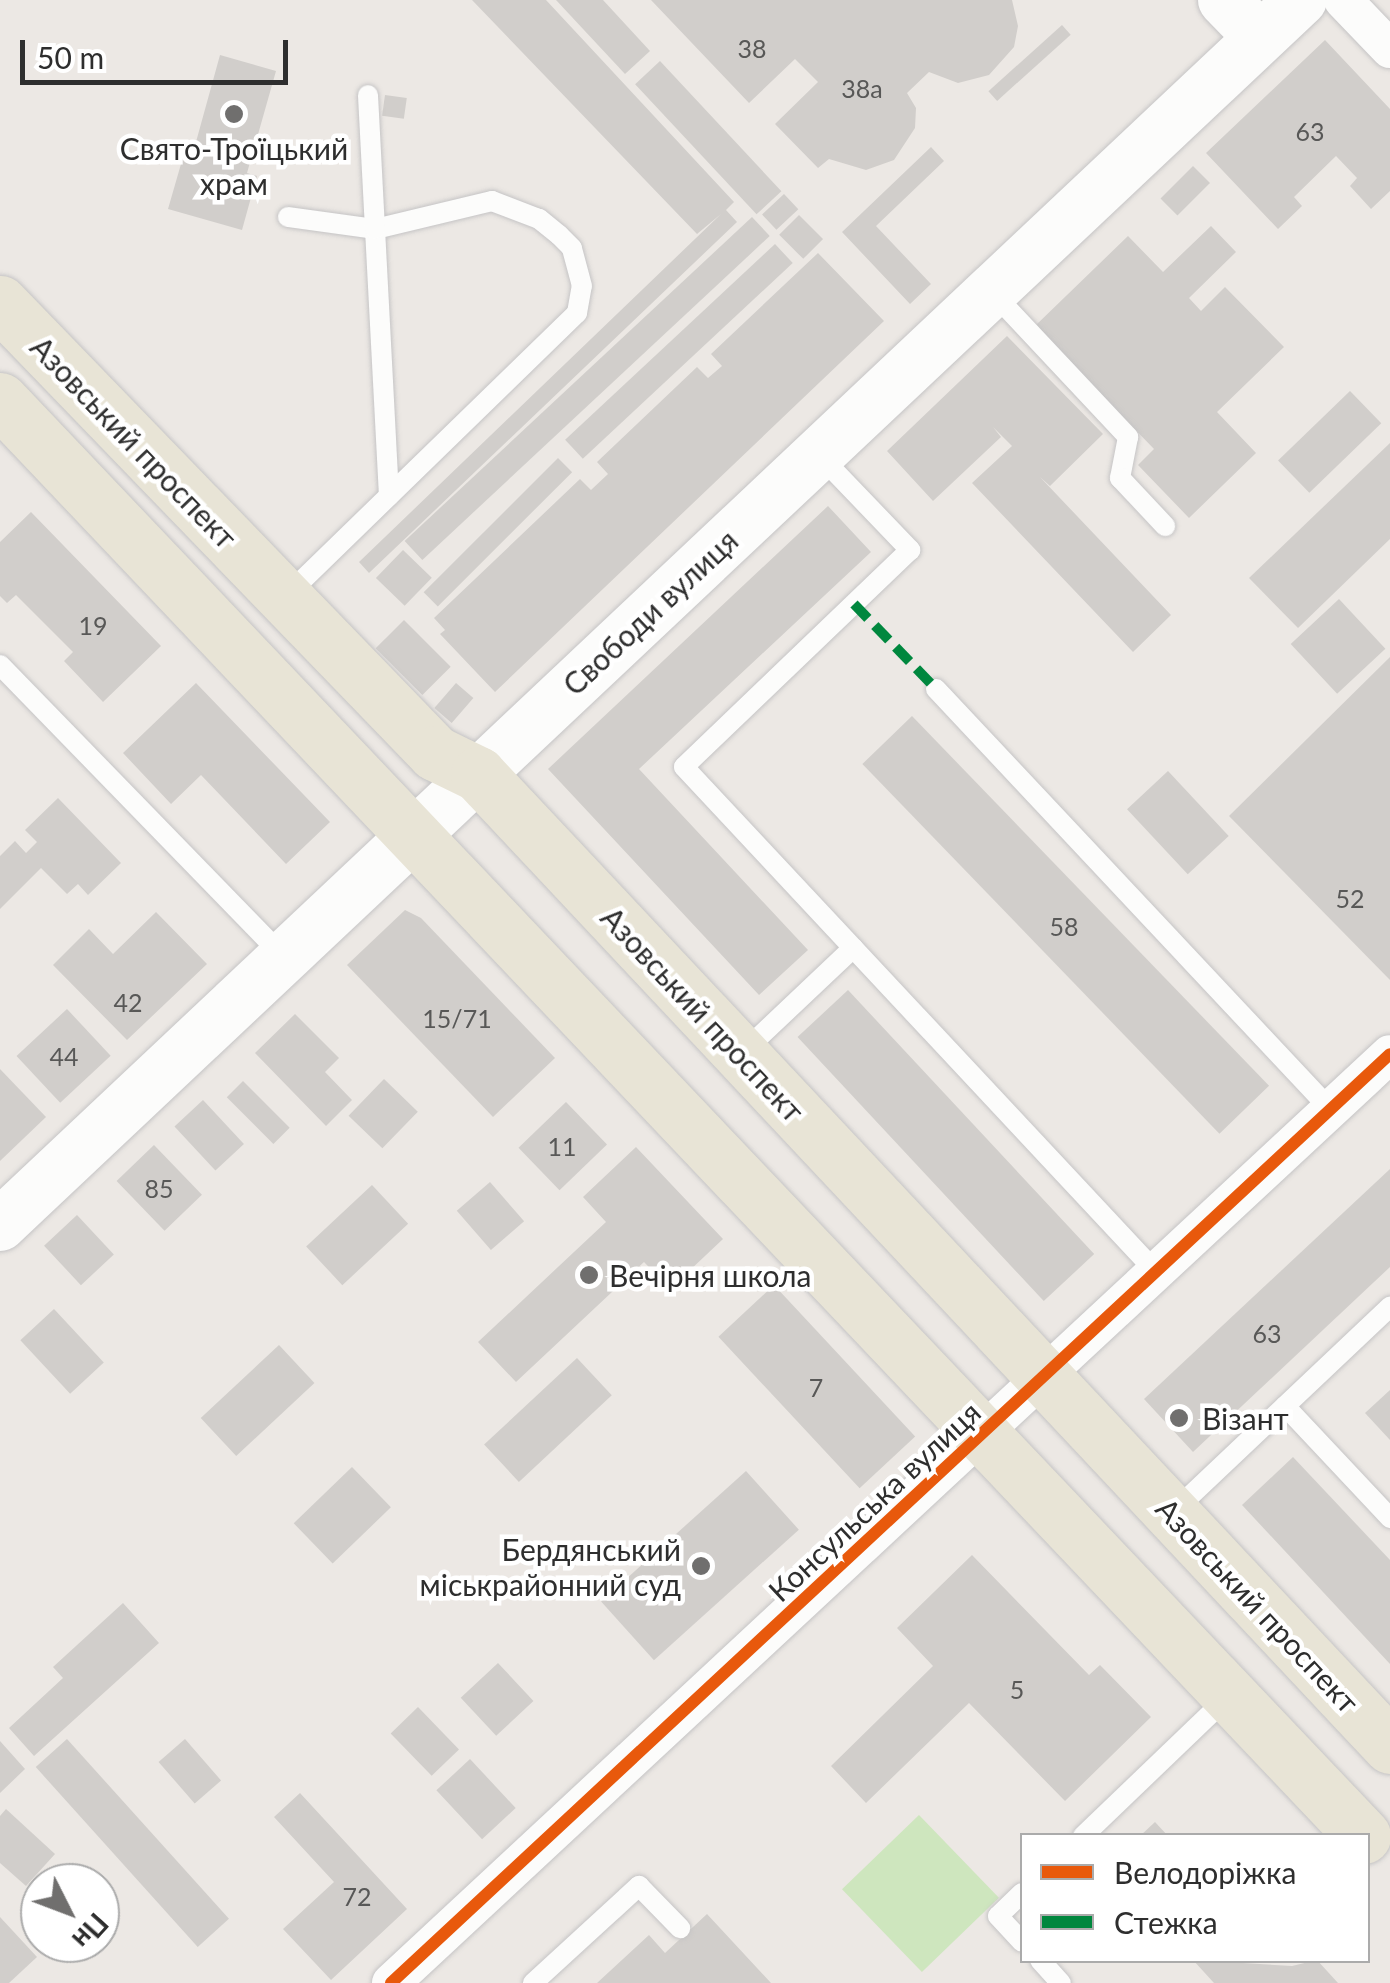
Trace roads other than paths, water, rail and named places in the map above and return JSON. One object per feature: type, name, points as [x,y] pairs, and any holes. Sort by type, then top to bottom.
[{"type":"main road","points":[[1224,0],[1260,38]]},
{"type":"main road","name":"Свободи вулиця","points":[[0,1224],[1301,0]]},
{"type":"main road","name":"Азовський проспект","points":[[0,303],[436,753],[478,774],[1390,1746]]},
{"type":"main road","points":[[0,400],[416,833],[1360,1833]]},
{"type":"main road","points":[[1370,1843],[1390,1864]]},
{"type":"street","points":[[1343,0],[1390,49]]},
{"type":"street","name":"Консульська вулиця","points":[[391,1983],[1390,1054]]},
{"type":"lane","points":[[368,95],[389,496]]},
{"type":"lane","points":[[284,597],[577,314],[582,286],[572,248],[559,235],[539,219],[492,201],[375,230],[288,217]]},
{"type":"lane","points":[[991,291],[1128,437],[1120,478],[1165,526]]},
{"type":"lane","points":[[818,454],[910,550],[684,767],[1157,1273]]},
{"type":"lane","points":[[0,665],[284,958]]},
{"type":"lane","points":[[936,689],[1331,1110]]},
{"type":"lane","points":[[741,1054],[853,948]]},
{"type":"lane","points":[[1171,1513],[1390,1307]]},
{"type":"lane","points":[[1285,1406],[1390,1518]]},
{"type":"lane","points":[[1086,1833],[1230,1695]]},
{"type":"lane","points":[[533,1983],[640,1886],[680,1928]]},
{"type":"lane","points":[[1020,1895],[998,1916],[1020,1940]]},
{"type":"lane","points":[[1043,1963],[1062,1983]]},
{"type":"place","name":"Свято-Троїцький храм","points":[[234,114]]},
{"type":"place","name":"Вечірня школа","points":[[589,1275]]},
{"type":"place","name":"Візант","points":[[1179,1418]]},
{"type":"place","name":"Бердянський міськрайонний суд","points":[[701,1566]]}]
